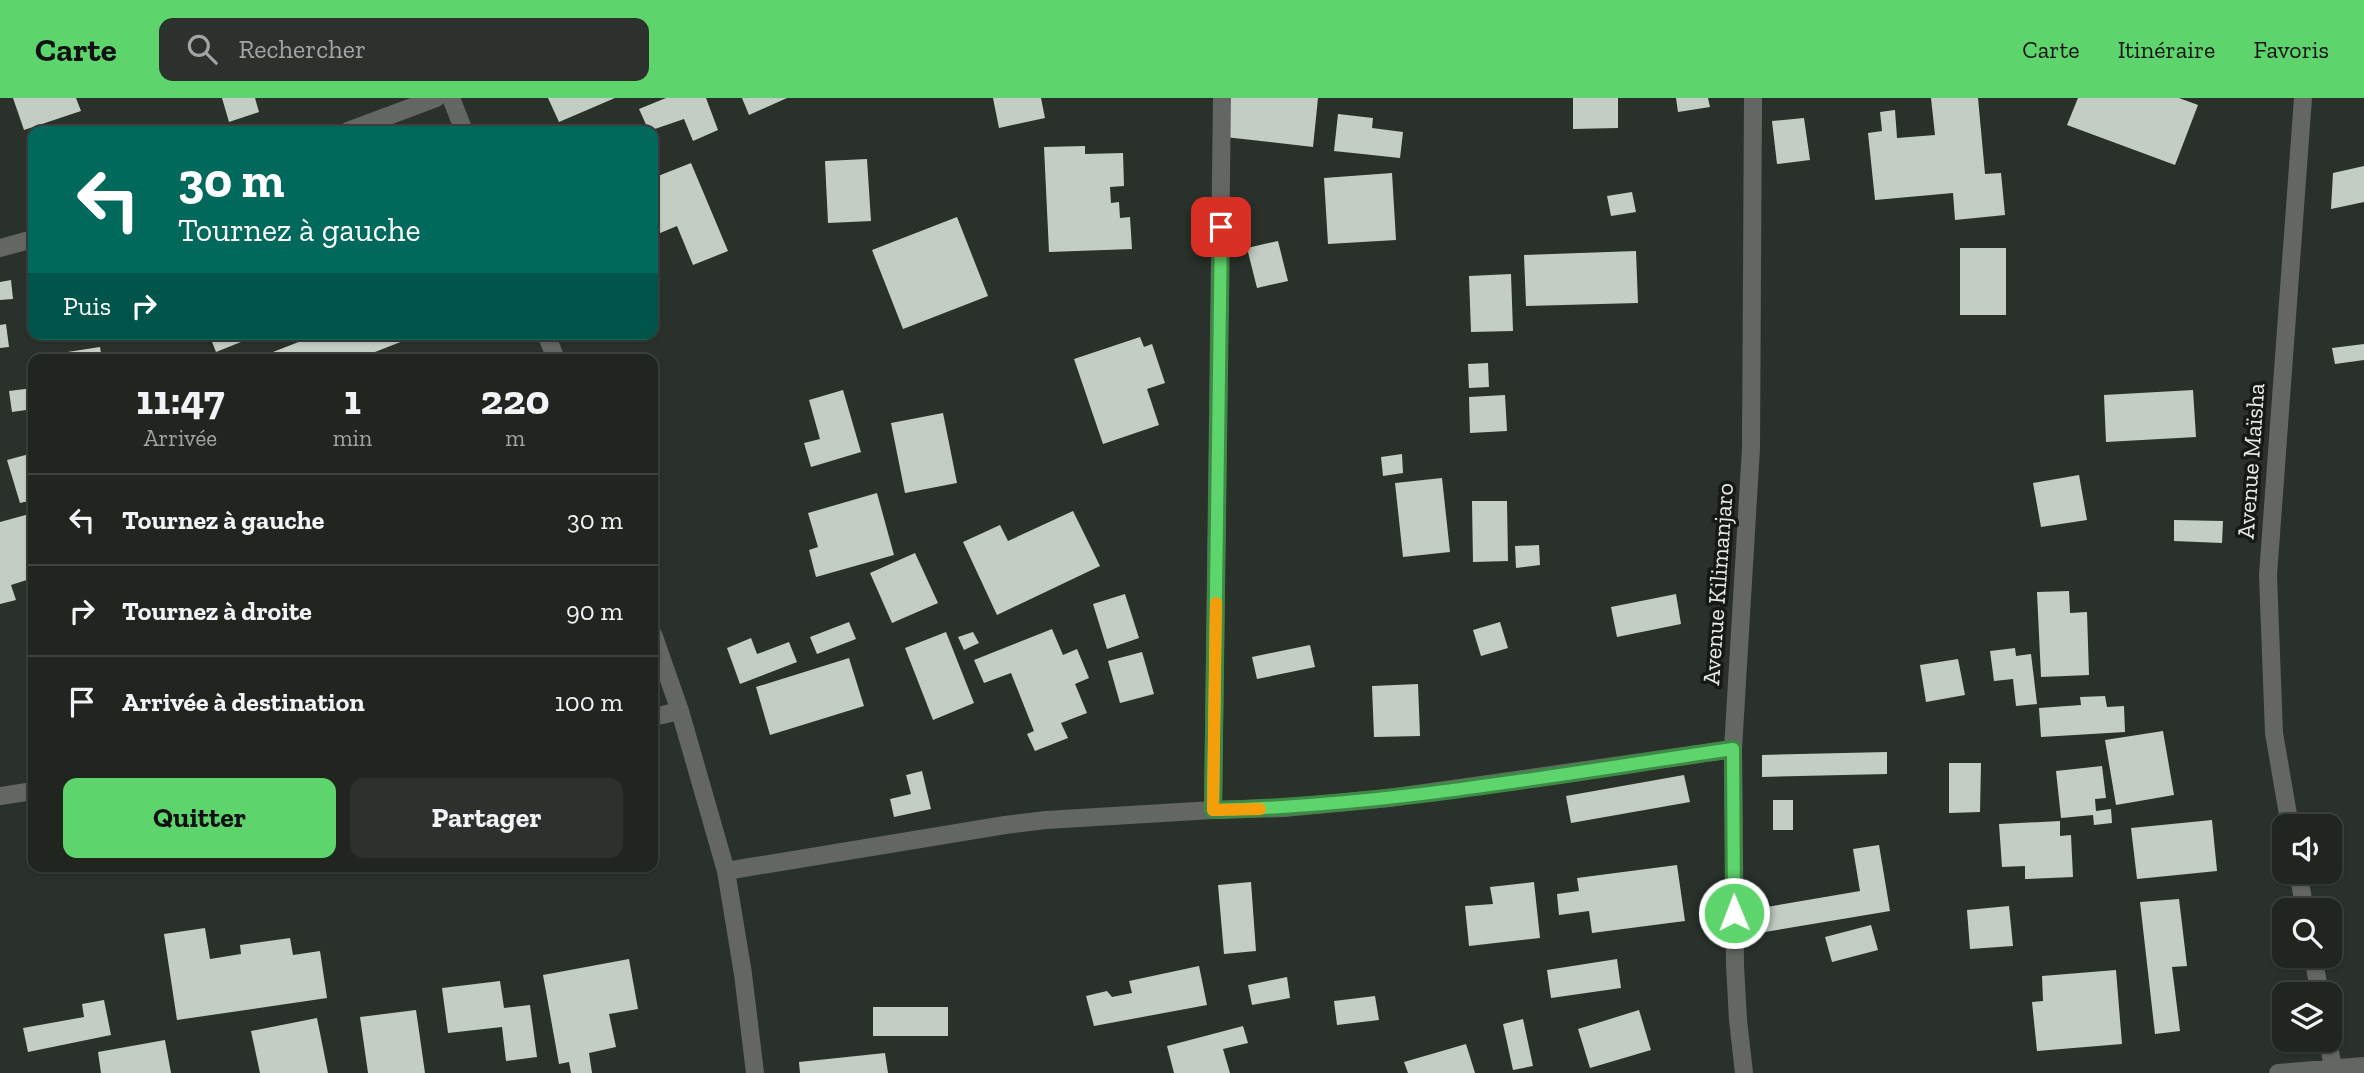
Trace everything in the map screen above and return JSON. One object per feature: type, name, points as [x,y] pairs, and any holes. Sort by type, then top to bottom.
[{"type":"street","points":[[361,126],[436,98]]},
{"type":"street","points":[[451,98],[462,126]]},
{"type":"street","points":[[1213,810],[1222,98]]},
{"type":"street","name":"Avenue Kilimanjaro","points":[[1744,1073],[1735,965],[1733,749],[1751,448],[1753,98]]},
{"type":"street","name":"Avenue Maïsha","points":[[2288,814],[2274,733],[2268,575],[2302,98]]},
{"type":"street","points":[[0,248],[28,240]]},
{"type":"street","points":[[658,648],[680,711],[726,870],[743,974],[755,1073]]},
{"type":"street","points":[[658,716],[680,711]]},
{"type":"street","points":[[726,870],[1046,820],[1284,808],[1389,798],[1733,749]]},
{"type":"street","points":[[0,796],[28,792]]},
{"type":"street","points":[[2330,1052],[2333,1069]]},
{"type":"street","points":[[2278,1073],[2364,1066]]},
{"type":"building","points":[[13,98],[76,98],[81,111],[36,126],[28,126],[24,130]]},
{"type":"building","points":[[222,98],[255,98],[259,112],[229,122]]},
{"type":"building","points":[[548,98],[615,98],[559,122]]},
{"type":"building","points":[[666,98],[706,98],[718,130],[693,141],[684,119],[658,128],[647,126],[639,109]]},
{"type":"building","points":[[742,98],[787,98],[749,115]]},
{"type":"building","points":[[993,98],[1041,98],[1045,118],[999,128]]},
{"type":"building","points":[[1229,98],[1318,98],[1313,147],[1225,137]]},
{"type":"building","points":[[1573,98],[1618,98],[1618,128],[1573,129]]},
{"type":"building","points":[[1676,98],[1708,98],[1710,107],[1678,112]]},
{"type":"building","points":[[1931,98],[1978,98],[1985,174],[2001,173],[2005,215],[1955,220],[1953,193],[1875,200],[1868,133],[1882,131],[1880,112],[1895,110],[1897,138],[1935,135]]},
{"type":"building","points":[[2078,98],[2179,98],[2198,105],[2175,165],[2067,125]]},
{"type":"building","points":[[1338,114],[1373,118],[1372,128],[1403,132],[1400,158],[1334,151]]},
{"type":"building","points":[[1804,118],[1810,160],[1777,164],[1772,121]]},
{"type":"building","points":[[1085,146],[1085,154],[1123,153],[1124,186],[1110,187],[1111,203],[1119,202],[1120,218],[1130,217],[1132,249],[1049,252],[1044,147]]},
{"type":"building","points":[[867,159],[871,221],[828,223],[825,161]]},
{"type":"building","points":[[691,163],[728,251],[693,265],[677,226],[658,234],[658,176]]},
{"type":"building","points":[[2364,166],[2364,202],[2331,209],[2333,173]]},
{"type":"building","points":[[1392,173],[1396,240],[1328,244],[1324,178]]},
{"type":"building","points":[[1632,192],[1636,212],[1611,216],[1607,196]]},
{"type":"building","points":[[957,217],[988,296],[903,329],[872,250]]},
{"type":"building","points":[[1278,241],[1288,281],[1257,288],[1247,248]]},
{"type":"building","points":[[1960,248],[2006,248],[2006,315],[1960,315]]},
{"type":"building","points":[[1636,251],[1638,303],[1526,306],[1524,255]]},
{"type":"building","points":[[1511,274],[1513,331],[1471,332],[1469,276]]},
{"type":"building","points":[[11,280],[13,299],[0,300],[0,282]]},
{"type":"building","points":[[6,324],[9,347],[0,348],[0,325]]},
{"type":"building","points":[[1140,337],[1144,347],[1152,344],[1165,383],[1147,389],[1159,425],[1103,444],[1074,359]]},
{"type":"building","points":[[211,340],[240,340],[241,342],[216,352]]},
{"type":"building","points":[[304,340],[406,340],[370,354],[268,354]]},
{"type":"building","points":[[2364,344],[2364,360],[2335,364],[2332,348]]},
{"type":"building","points":[[100,347],[101,354],[61,354]]},
{"type":"building","points":[[1488,363],[1489,387],[1469,388],[1468,364]]},
{"type":"building","points":[[28,389],[28,410],[12,412],[9,391]]},
{"type":"building","points":[[843,390],[861,452],[811,467],[804,443],[820,439],[809,400]]},
{"type":"building","points":[[2193,390],[2196,437],[2106,442],[2104,395]]},
{"type":"building","points":[[1505,395],[1507,431],[1470,433],[1469,397]]},
{"type":"building","points":[[943,413],[957,483],[905,493],[891,423]]},
{"type":"building","points":[[28,454],[28,501],[20,503],[7,460]]},
{"type":"building","points":[[1402,454],[1403,473],[1383,476],[1381,457]]},
{"type":"building","points":[[2079,475],[2087,520],[2041,527],[2033,483]]},
{"type":"building","points":[[1442,478],[1450,552],[1403,557],[1395,483]]},
{"type":"building","points":[[877,493],[894,555],[816,577],[809,550],[818,547],[808,513]]},
{"type":"building","points":[[1472,501],[1507,501],[1508,561],[1473,562]]},
{"type":"building","points":[[1073,511],[1100,566],[997,615],[963,542],[1000,525],[1008,541]]},
{"type":"building","points":[[28,514],[28,580],[11,585],[16,600],[0,604],[0,522]]},
{"type":"building","points":[[2174,520],[2223,521],[2222,543],[2174,541]]},
{"type":"building","points":[[1539,545],[1540,565],[1516,568],[1515,546]]},
{"type":"building","points":[[915,553],[938,603],[892,623],[870,573]]},
{"type":"building","points":[[2069,591],[2070,613],[2087,612],[2089,675],[2041,677],[2037,592]]},
{"type":"building","points":[[1125,594],[1139,638],[1107,649],[1093,604]]},
{"type":"building","points":[[1676,594],[1681,624],[1617,637],[1611,607]]},
{"type":"building","points":[[849,622],[856,639],[817,654],[810,637]]},
{"type":"building","points":[[1500,622],[1508,648],[1481,656],[1473,630]]},
{"type":"building","points":[[1052,629],[1063,655],[1077,649],[1089,678],[1075,684],[1087,713],[1061,723],[1068,738],[1035,751],[1027,734],[1034,731],[1011,673],[984,683],[974,660]]},
{"type":"building","points":[[946,632],[974,703],[933,720],[905,648]]},
{"type":"building","points":[[973,632],[979,643],[964,650],[958,637]]},
{"type":"building","points":[[751,638],[757,654],[789,642],[797,662],[740,684],[727,648]]},
{"type":"building","points":[[1310,645],[1315,667],[1257,679],[1252,657]]},
{"type":"building","points":[[2015,648],[2016,656],[2031,654],[2037,704],[2016,706],[2013,679],[1994,681],[1990,651]]},
{"type":"building","points":[[1142,652],[1154,694],[1120,703],[1108,661]]},
{"type":"building","points":[[849,658],[864,706],[770,735],[756,687]]},
{"type":"building","points":[[1958,659],[1965,695],[1926,702],[1920,665]]},
{"type":"building","points":[[1418,684],[1420,736],[1374,737],[1372,686]]},
{"type":"building","points":[[2105,696],[2107,707],[2124,706],[2125,732],[2041,737],[2039,708],[2081,705],[2080,697]]},
{"type":"building","points":[[2163,731],[2174,795],[2116,805],[2105,740]]},
{"type":"building","points":[[1887,752],[1887,774],[1762,777],[1762,755]]},
{"type":"building","points":[[1949,763],[1981,763],[1980,812],[1949,813]]},
{"type":"building","points":[[2102,766],[2106,798],[2095,799],[2096,811],[2111,809],[2112,823],[2094,825],[2093,815],[2061,818],[2056,771]]},
{"type":"building","points":[[922,771],[931,809],[894,817],[890,799],[911,794],[906,775]]},
{"type":"building","points":[[1684,775],[1690,802],[1571,823],[1566,796]]},
{"type":"building","points":[[1773,800],[1793,800],[1793,830],[1773,830]]},
{"type":"building","points":[[2212,820],[2217,871],[2137,879],[2131,828]]},
{"type":"building","points":[[2060,821],[2060,836],[2071,835],[2073,877],[2025,879],[2025,866],[2002,867],[1999,824]]},
{"type":"building","points":[[1879,845],[1890,911],[1759,933],[1755,909],[1860,891],[1853,849]]},
{"type":"building","points":[[1677,865],[1685,921],[1592,933],[1589,911],[1559,915],[1557,894],[1579,891],[1577,878]]},
{"type":"building","points":[[1251,882],[1256,951],[1224,954],[1218,885]]},
{"type":"building","points":[[1534,882],[1540,938],[1469,946],[1465,906],[1493,904],[1490,887]]},
{"type":"building","points":[[2179,899],[2187,966],[2172,967],[2180,1031],[2155,1034],[2140,902]]},
{"type":"building","points":[[2009,906],[2013,946],[1970,949],[1967,910]]},
{"type":"building","points":[[1871,925],[1878,950],[1832,962],[1825,937]]},
{"type":"building","points":[[205,928],[210,959],[241,954],[240,945],[290,938],[293,955],[320,951],[327,998],[177,1020],[164,934]]},
{"type":"building","points":[[629,959],[638,1009],[609,1014],[616,1047],[589,1053],[592,1073],[571,1073],[569,1062],[559,1064],[543,975]]},
{"type":"building","points":[[1617,959],[1621,988],[1551,998],[1547,970]]},
{"type":"building","points":[[1199,966],[1207,1005],[1094,1026],[1086,996],[1107,991],[1112,997],[1132,993],[1129,981]]},
{"type":"building","points":[[2116,970],[2122,1044],[2037,1051],[2032,1002],[2043,1001],[2042,976]]},
{"type":"building","points":[[1287,977],[1290,998],[1252,1005],[1248,985]]},
{"type":"building","points":[[500,981],[504,1008],[530,1005],[537,1057],[506,1061],[502,1027],[448,1033],[442,988]]},
{"type":"building","points":[[1375,996],[1379,1020],[1337,1025],[1334,1001]]},
{"type":"building","points":[[104,1000],[111,1035],[28,1052],[23,1028],[84,1017],[82,1004]]},
{"type":"building","points":[[873,1007],[948,1007],[948,1036],[873,1036]]},
{"type":"building","points":[[416,1010],[425,1073],[368,1073],[360,1017]]},
{"type":"building","points":[[1639,1010],[1651,1050],[1590,1068],[1578,1029]]},
{"type":"building","points":[[317,1018],[328,1073],[260,1073],[251,1031]]},
{"type":"building","points":[[1523,1019],[1533,1066],[1513,1070],[1503,1024]]},
{"type":"building","points":[[1243,1026],[1248,1043],[1223,1049],[1230,1073],[1174,1073],[1167,1046]]},
{"type":"building","points":[[165,1040],[171,1073],[101,1073],[98,1052]]},
{"type":"building","points":[[1466,1044],[1475,1073],[1408,1073],[1404,1062]]},
{"type":"building","points":[[885,1053],[888,1073],[800,1073],[799,1062]]},
{"type":"slow traffic","points":[[1216,603],[1213,810],[1260,809]]},
{"type":"route","points":[[1221,227],[1213,810],[1284,808],[1389,798],[1733,749],[1734,913]]}]
